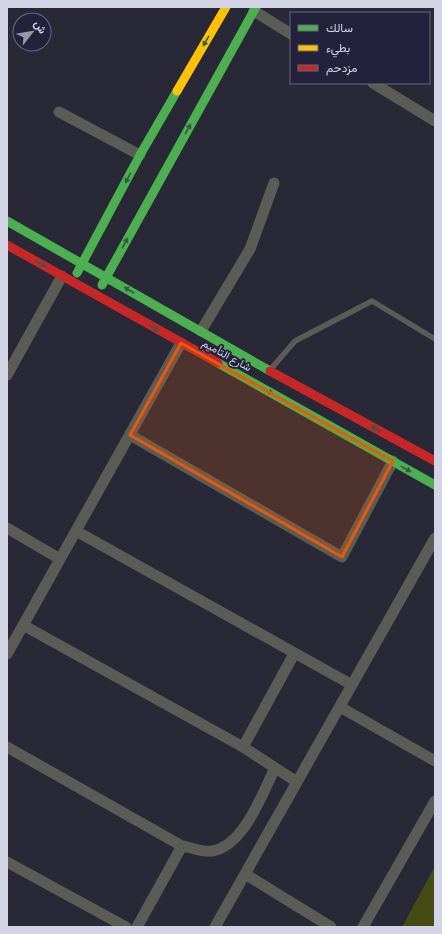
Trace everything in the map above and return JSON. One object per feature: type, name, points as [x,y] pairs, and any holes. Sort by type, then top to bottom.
[{"type":"main road","points":[[96,295],[255,9]]},
{"type":"main road","points":[[72,282],[140,155],[224,10]]},
{"type":"main road","name":"شارع التأميم","points":[[7,221],[270,371],[435,461]]},
{"type":"main road","name":"شارع التأميم","points":[[7,245],[435,485]]},
{"type":"street","points":[[213,7],[224,10]]},
{"type":"street","points":[[255,9],[290,33]]},
{"type":"street","points":[[375,84],[435,121]]},
{"type":"street","points":[[60,112],[140,155]]},
{"type":"street","points":[[202,332],[250,249],[274,183]]},
{"type":"street","points":[[7,373],[62,276]]},
{"type":"street","points":[[7,654],[181,343]]},
{"type":"street","points":[[130,435],[342,557],[393,461]]},
{"type":"street","points":[[7,528],[60,559]]},
{"type":"street","points":[[76,531],[352,685]]},
{"type":"street","points":[[215,927],[435,538]]},
{"type":"street","points":[[23,626],[243,747],[297,782]]},
{"type":"street","points":[[243,747],[294,654]]},
{"type":"street","points":[[340,707],[435,761]]},
{"type":"street","points":[[7,747],[182,846],[212,851],[231,843],[245,826],[275,768]]},
{"type":"street","points":[[363,927],[435,802]]},
{"type":"street","points":[[137,927],[182,846]]},
{"type":"street","points":[[7,862],[126,927]]},
{"type":"street","points":[[245,874],[331,927]]},
{"type":"lane","points":[[270,371],[295,342],[372,301],[435,339]]},
{"type":"highlighted area","points":[[181,343],[393,461],[342,557],[130,435]]},
{"type":"green space","points":[[435,866],[435,927],[402,927]]},
{"type":"traffic: fast","points":[[102,285],[256,7]]},
{"type":"traffic: fast","points":[[77,273],[140,155],[177,91]]},
{"type":"traffic: fast","points":[[7,221],[270,371]]},
{"type":"traffic: fast","points":[[218,363],[435,485]]},
{"type":"traffic: slow","points":[[177,91],[226,7]]},
{"type":"traffic: jam","points":[[7,245],[218,363]]},
{"type":"traffic: jam","points":[[270,371],[435,461]]}]
